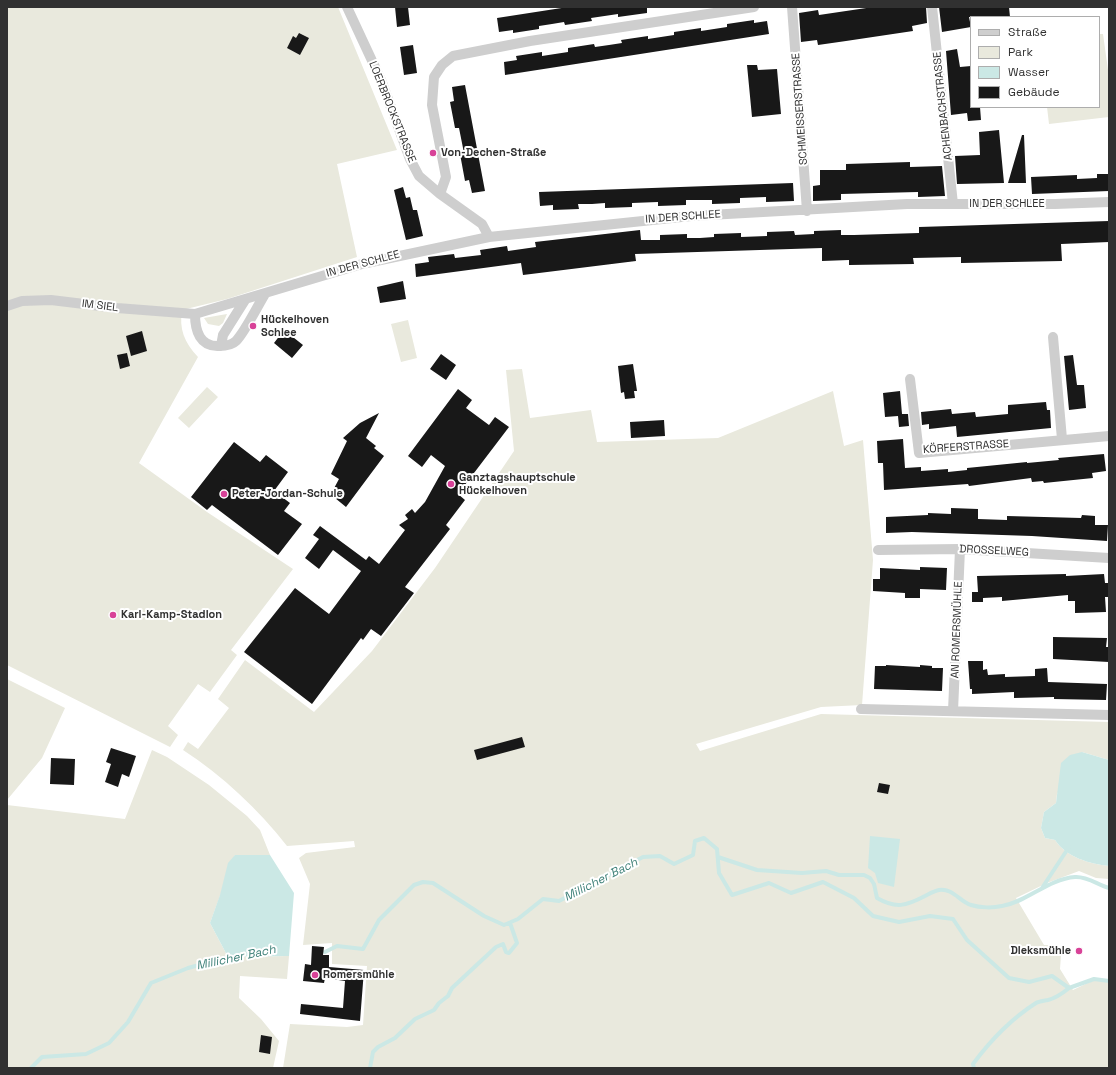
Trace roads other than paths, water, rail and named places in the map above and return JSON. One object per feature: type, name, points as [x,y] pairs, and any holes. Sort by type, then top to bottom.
[{"type":"street","name":"LOERBROCKSTRASSE","points":[[347,7],[381,80],[410,159],[419,176],[440,194],[482,224],[489,237]]},
{"type":"street","points":[[440,194],[446,177],[432,105],[434,77],[442,66],[453,56],[530,42],[754,7]]},
{"type":"street","name":"SCHMEISSERSTRASSE","points":[[792,7],[807,210]]},
{"type":"street","name":"ACHENBACHSTRASSE","points":[[932,7],[953,204]]},
{"type":"street","name":"IN DER SCHLEE","points":[[195,314],[266,294],[362,264],[489,237],[691,216],[907,204],[1055,204],[1109,202]]},
{"type":"street","points":[[195,314],[198,334],[205,343],[227,346],[236,341],[266,294]]},
{"type":"street","name":"IM SIEL","points":[[7,306],[22,301],[50,300],[117,308],[195,314]]},
{"type":"street","points":[[221,346],[223,335],[245,300]]},
{"type":"street","points":[[1054,337],[1062,439]]},
{"type":"street","name":"KÖRFERSTRASSE","points":[[910,379],[919,453],[1062,439],[1109,436]]},
{"type":"street","name":"DROSSELWEG","points":[[878,550],[960,549],[1109,558]]},
{"type":"street","name":"AN ROMERSMÜHLE","points":[[953,711],[960,549]]},
{"type":"street","points":[[861,709],[1109,716]]},
{"type":"water","points":[[1082,752],[1109,760],[1109,866],[1079,859],[1065,851],[1055,840],[1045,838],[1041,828],[1044,812],[1056,803],[1061,763],[1070,755]]},
{"type":"water","points":[[870,836],[900,839],[894,887],[878,883],[875,873],[868,868]]},
{"type":"water","points":[[235,855],[270,855],[294,893],[289,956],[228,957],[210,923],[220,895],[228,863]]},
{"type":"waterway","name":"Millicher Bach","points":[[325,952],[337,946],[363,949],[379,920],[414,885],[423,882],[433,883],[484,916],[504,925],[518,919],[543,899],[559,901],[643,857],[660,856],[674,864],[693,855],[695,841],[704,838],[717,849],[719,873],[732,895],[769,883],[791,893],[823,882],[854,898],[873,916],[899,922],[930,916],[953,919],[967,940],[1009,978],[1029,982],[1052,976],[1069,988],[1094,979],[1109,981]]},
{"type":"waterway","points":[[1042,888],[1069,847]]},
{"type":"waterway","name":"Millicher Bach","points":[[718,857],[757,870],[802,873],[826,871],[839,875],[864,875],[870,878],[874,884],[877,898],[896,905],[906,904],[935,891],[944,890],[952,893],[971,905],[998,907],[1011,904],[1056,882],[1075,877],[1088,879],[1109,888]]},
{"type":"waterway","name":"Millicher Bach","points":[[370,1068],[373,1052],[378,1047],[395,1038],[415,1019],[434,1010],[439,1003],[448,996],[452,988],[496,947],[503,944],[506,952],[509,953],[517,943],[510,923]]},
{"type":"waterway","name":"Millicher Bach","points":[[31,1068],[42,1057],[86,1054],[109,1043],[128,1022],[151,983],[188,968],[233,956]]},
{"type":"waterway","points":[[974,1068],[973,1064],[986,1047],[1018,1016],[1037,1002],[1054,998],[1069,988]]},
{"type":"place","name":"Von-Dechen-Straße","points":[[433,153]]},
{"type":"place","name":"Hückelhoven Schlee","points":[[253,326]]},
{"type":"place","name":"Ganztagshauptschule Hückelhoven","points":[[451,484]]},
{"type":"place","name":"Peter-Jordan-Schule","points":[[224,494]]},
{"type":"place","name":"Karl-Kamp-Stadion","points":[[113,615]]},
{"type":"place","name":"Dieksmühle","points":[[1079,951]]},
{"type":"place","name":"Romersmühle","points":[[315,975]]}]
